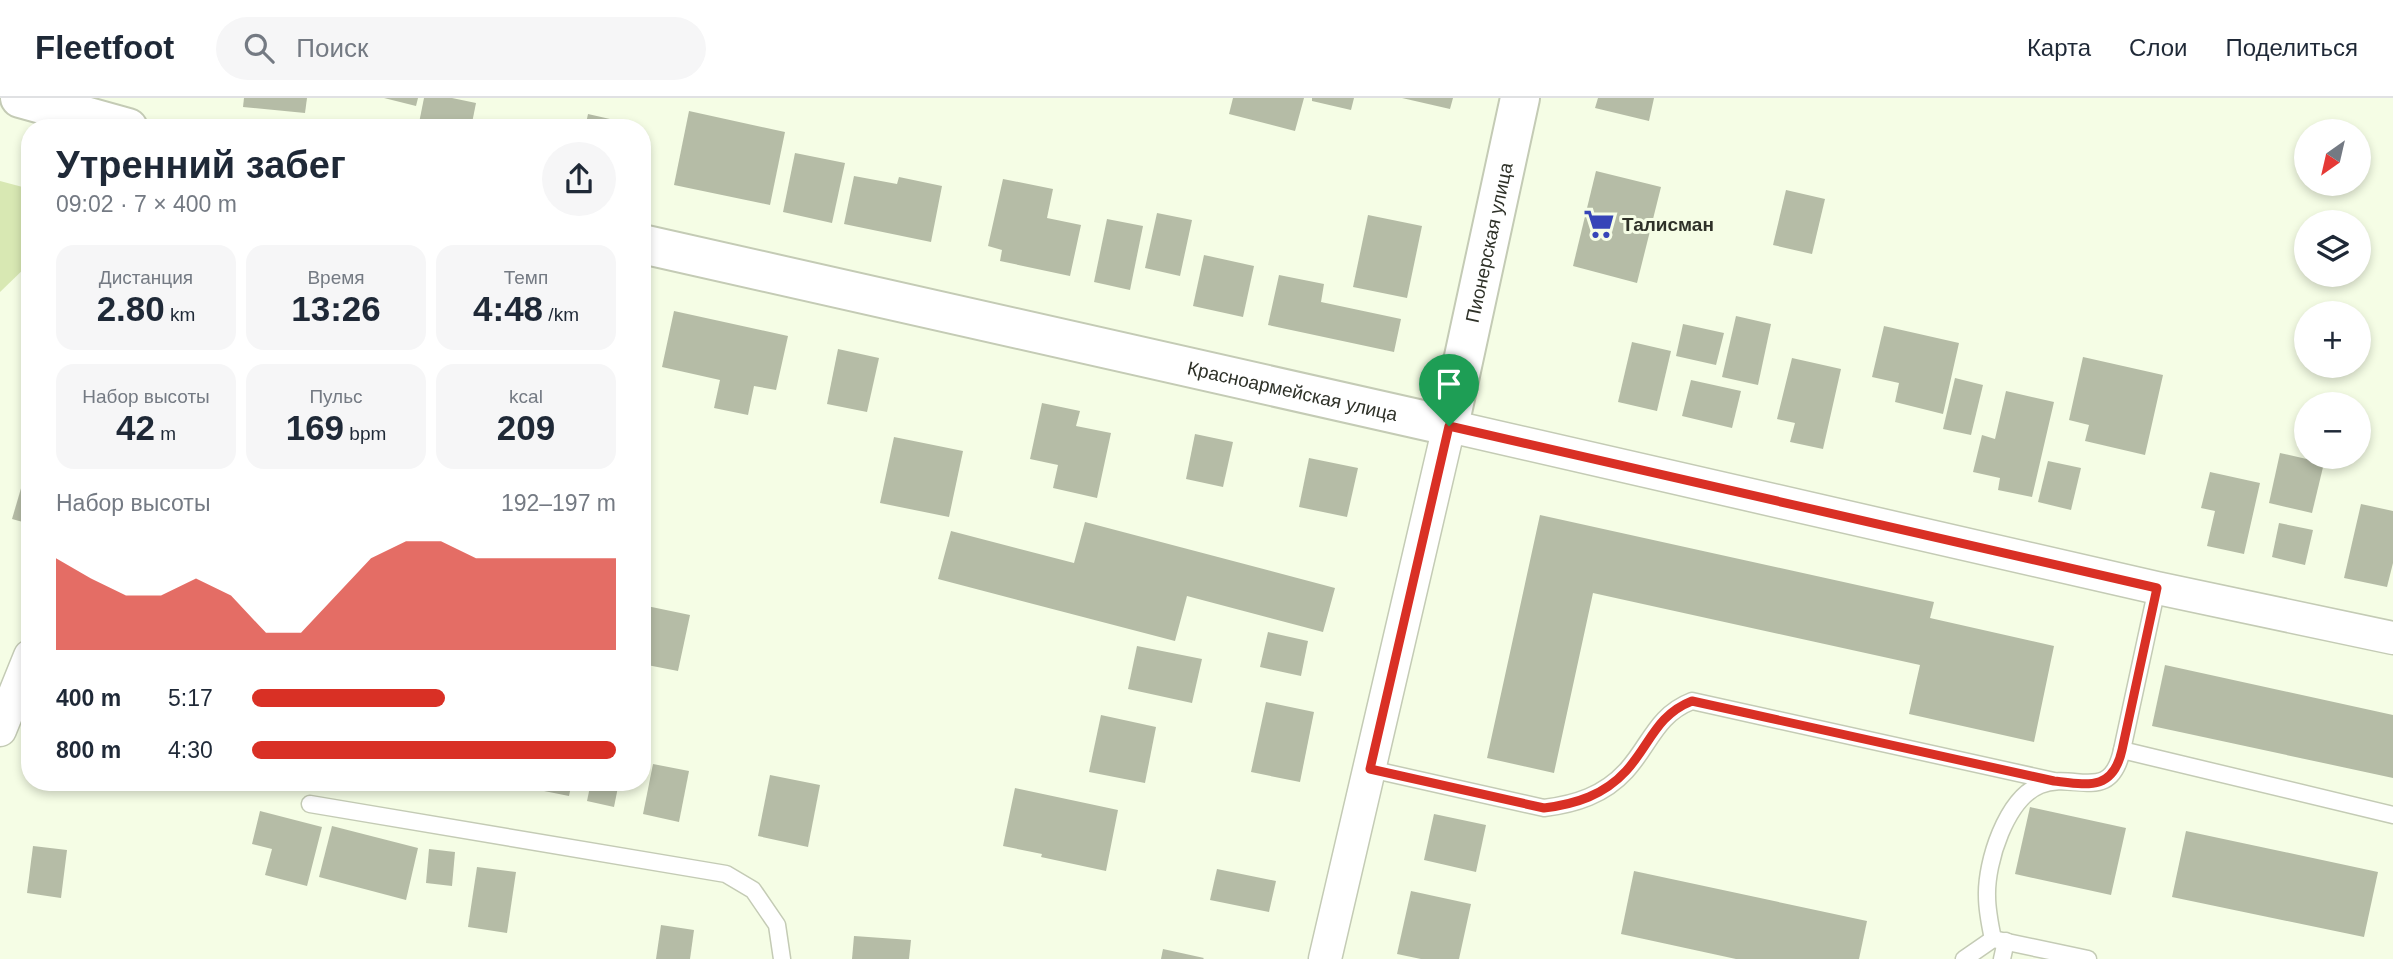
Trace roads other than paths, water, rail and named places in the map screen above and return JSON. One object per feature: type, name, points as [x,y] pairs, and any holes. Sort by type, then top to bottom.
[{"type":"street","points":[[20,98],[96,119]]},
{"type":"street","name":"Пионерская улица","points":[[1325,959],[1449,426],[1521,98]]},
{"type":"street","name":"Красноармейская улица","points":[[651,246],[2157,588],[2393,638]]},
{"type":"street","points":[[0,730],[21,678]]},
{"type":"lane","points":[[1370,769],[1544,808],[1571,805],[1595,796],[1612,785],[1628,770],[1668,713],[1692,701],[2054,781],[2093,785],[2105,780],[2115,771],[2122,750],[2157,588]]},
{"type":"lane","points":[[2122,750],[2393,815]]},
{"type":"lane","points":[[2002,959],[1987,897],[1988,872],[2000,833],[2016,806],[2028,793],[2054,781]]},
{"type":"lane","points":[[310,804],[726,874],[753,890],[777,925],[782,959]]},
{"type":"lane","points":[[1964,959],[1999,940],[2088,959]]},
{"type":"place","name":"Талисман","points":[[1599,224]]}]
